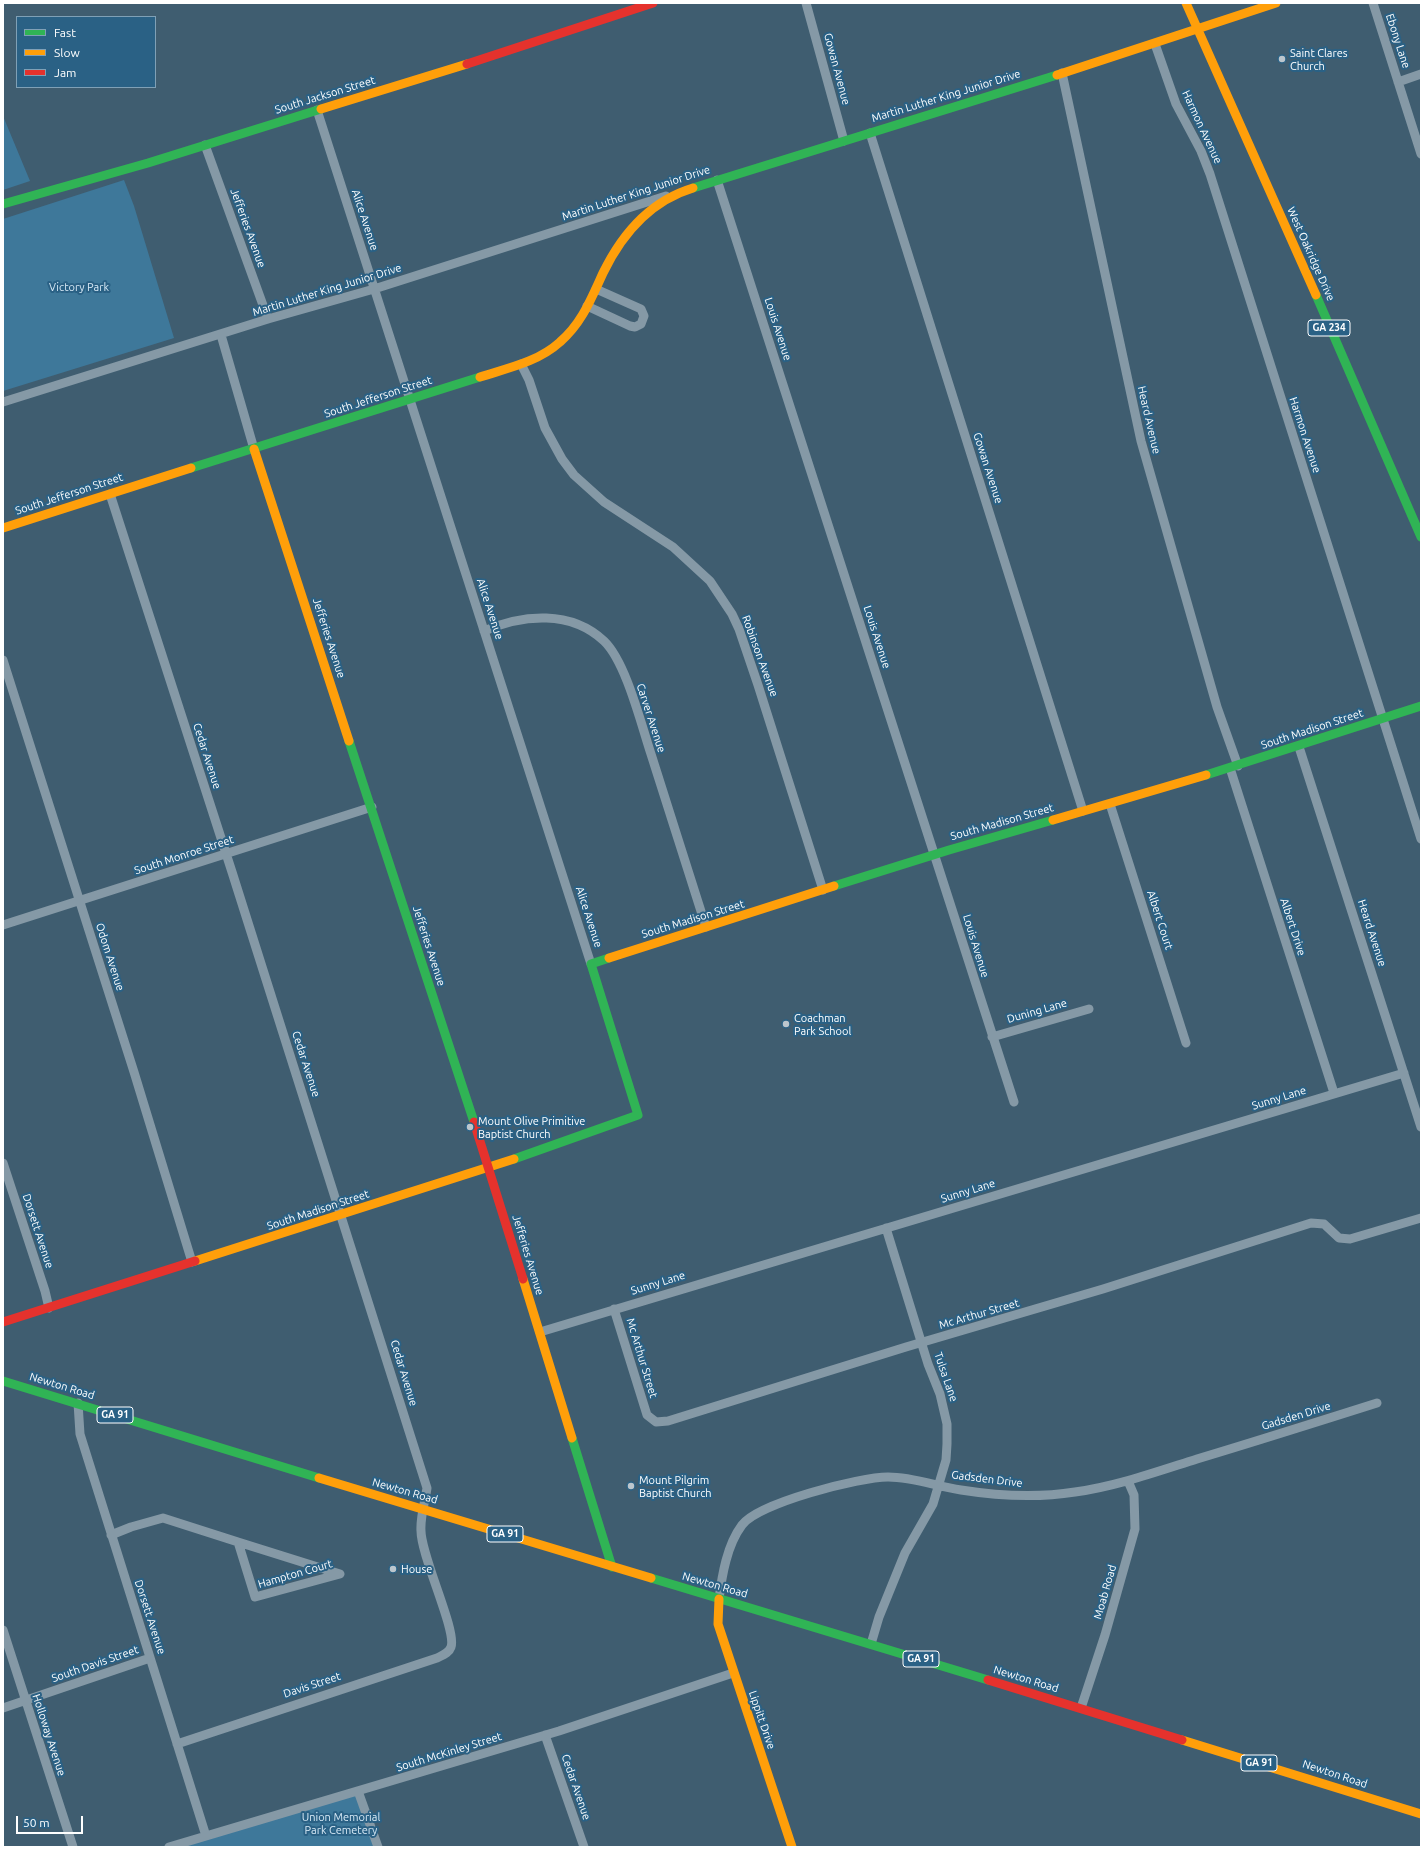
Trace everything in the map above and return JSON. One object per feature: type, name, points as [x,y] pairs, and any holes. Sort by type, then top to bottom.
[{"type":"street","name":"South Jackson Street","points":[[3,204],[205,145],[653,3]]},
{"type":"street","name":"Gowan Avenue","points":[[806,3],[844,141]]},
{"type":"street","name":"West Oakridge Drive","points":[[1186,3],[1311,283],[1421,537]]},
{"type":"street","name":"Martin Luther King Junior Drive","points":[[3,402],[221,335],[268,319],[374,289],[688,189],[1155,44],[1276,3]]},
{"type":"street","name":"Ebony Lane","points":[[1373,3],[1421,154]]},
{"type":"street","name":"Harmon Avenue","points":[[1155,44],[1176,104],[1201,151],[1210,174],[1421,839]]},
{"type":"street","name":"Heard Avenue","points":[[1062,73],[1141,441],[1234,767]]},
{"type":"street","points":[[1398,82],[1421,74]]},
{"type":"street","name":"Alice Avenue","points":[[317,110],[638,1115]]},
{"type":"street","name":"Gowan Avenue","points":[[870,133],[1083,811]]},
{"type":"street","name":"Jefferies Avenue","points":[[205,145],[268,319]]},
{"type":"street","name":"Louis Avenue","points":[[717,180],[1014,1102]]},
{"type":"street","name":"South Jefferson Street","points":[[3,528],[539,358],[560,344],[578,323],[618,244],[628,229],[649,211],[688,189]]},
{"type":"street","points":[[587,306],[630,326],[635,327],[641,324],[644,316],[641,309],[596,289]]},
{"type":"street","name":"Jefferies Avenue","points":[[221,335],[254,449],[489,1168],[612,1567]]},
{"type":"street","name":"Robinson Avenue","points":[[521,364],[529,380],[545,428],[562,459],[574,475],[604,502],[641,524],[679,552],[710,581],[732,614],[739,629],[758,685],[823,890]]},
{"type":"street","name":"Cedar Avenue","points":[[110,494],[427,1488],[421,1531],[426,1554],[450,1630],[452,1646]]},
{"type":"street","name":"Carver Avenue","points":[[484,631],[500,624],[546,617],[568,621],[585,628],[605,642],[627,680],[706,927]]},
{"type":"street","name":"Odom Avenue","points":[[3,660],[192,1262]]},
{"type":"street","name":"South Madison Street","points":[[591,964],[935,855],[1299,747],[1421,706]]},
{"type":"street","name":"Heard Avenue","points":[[1299,747],[1421,1127]]},
{"type":"street","name":"Albert Drive","points":[[1234,767],[1334,1093]]},
{"type":"street","name":"Albert Court","points":[[1110,804],[1186,1043]]},
{"type":"street","name":"South Monroe Street","points":[[3,926],[372,807]]},
{"type":"street","name":"Duning Lane","points":[[992,1037],[1089,1009]]},
{"type":"street","name":"Sunny Lane","points":[[540,1332],[1404,1073]]},
{"type":"street","name":"South Madison Street","points":[[3,1322],[489,1168],[638,1115]]},
{"type":"street","name":"Dorsett Avenue","points":[[3,1163],[45,1291],[48,1308]]},
{"type":"street","name":"Mc Arthur Street","points":[[614,1309],[642,1404],[647,1415],[656,1422],[668,1421],[1103,1289],[1311,1222],[1324,1224],[1339,1238],[1350,1239],[1421,1218]]},
{"type":"street","name":"Tulsa Lane","points":[[871,1644],[879,1617],[905,1553],[933,1504],[946,1460],[947,1424],[940,1394],[928,1364],[886,1228]]},
{"type":"street","name":"Newton Road","points":[[3,1381],[424,1510],[429,1510],[612,1567],[1081,1708],[1421,1814]]},
{"type":"street","name":"Dorsett Avenue","points":[[78,1403],[80,1434],[206,1836]]},
{"type":"street","name":"Gadsden Drive","points":[[719,1599],[722,1576],[733,1544],[742,1525],[757,1513],[837,1486],[871,1478],[908,1478],[939,1485],[1000,1495],[1024,1496],[1075,1492],[1128,1481],[1377,1403]]},
{"type":"street","name":"Moab Road","points":[[1081,1708],[1105,1635],[1135,1529],[1134,1495],[1128,1481]]},
{"type":"street","name":"Hampton Court","points":[[111,1535],[131,1527],[163,1518],[340,1574],[256,1597],[238,1542]]},
{"type":"street","name":"Lippitt Drive","points":[[719,1599],[718,1624],[792,1847]]},
{"type":"street","name":"Holloway Avenue","points":[[3,1630],[73,1847]]},
{"type":"street","name":"Davis Street","points":[[177,1744],[437,1658],[448,1653],[452,1646]]},
{"type":"street","name":"South Davis Street","points":[[3,1708],[150,1658]]},
{"type":"street","name":"South McKinley Street","points":[[170,1847],[545,1735],[734,1673]]},
{"type":"street","name":"Cedar Avenue","points":[[545,1735],[584,1847]]},
{"type":"street","points":[[358,1791],[378,1847]]},
{"type":"green space","points":[[3,116],[30,181],[3,190]]},
{"type":"green space","name":"Victory Park","points":[[124,180],[134,206],[174,338],[3,391],[3,219]]},
{"type":"green space","name":"Union Memorial Park Cemetery","points":[[357,1794],[375,1847],[180,1847]]},
{"type":"traffic: fast","points":[[693,188],[1057,75]]},
{"type":"traffic: fast","points":[[3,204],[148,163],[321,109]]},
{"type":"traffic: fast","points":[[1316,295],[1421,537]]},
{"type":"traffic: fast","points":[[191,468],[480,377]]},
{"type":"traffic: fast","points":[[1206,775],[1421,706]]},
{"type":"traffic: fast","points":[[349,741],[474,1122]]},
{"type":"traffic: fast","points":[[834,886],[949,850],[1053,820]]},
{"type":"traffic: fast","points":[[514,1159],[638,1115],[591,964],[609,958]]},
{"type":"traffic: fast","points":[[3,1381],[319,1478]]},
{"type":"traffic: fast","points":[[572,1438],[612,1567]]},
{"type":"traffic: fast","points":[[651,1578],[988,1680]]},
{"type":"traffic: slow","points":[[1186,3],[1316,295]]},
{"type":"traffic: slow","points":[[1057,75],[1276,3]]},
{"type":"traffic: slow","points":[[321,109],[467,64]]},
{"type":"traffic: slow","points":[[480,377],[512,367],[542,355],[568,335],[580,319],[603,273],[628,232],[651,210],[663,201],[693,188]]},
{"type":"traffic: slow","points":[[254,449],[349,741]]},
{"type":"traffic: slow","points":[[3,528],[191,468]]},
{"type":"traffic: slow","points":[[1053,820],[1206,775]]},
{"type":"traffic: slow","points":[[609,958],[834,886]]},
{"type":"traffic: slow","points":[[195,1261],[514,1159]]},
{"type":"traffic: slow","points":[[523,1279],[572,1438]]},
{"type":"traffic: slow","points":[[319,1478],[651,1578]]},
{"type":"traffic: slow","points":[[719,1599],[718,1624],[792,1847]]},
{"type":"traffic: slow","points":[[1182,1740],[1421,1814]]},
{"type":"traffic: jam","points":[[467,64],[653,3]]},
{"type":"traffic: jam","points":[[474,1122],[523,1279]]},
{"type":"traffic: jam","points":[[3,1322],[195,1261]]},
{"type":"traffic: jam","points":[[988,1680],[1182,1740]]},
{"type":"place","name":"Saint Clares Church","points":[[1282,59]]},
{"type":"place","name":"Coachman Park School","points":[[786,1024]]},
{"type":"place","name":"Mount Olive Primitive Baptist Church","points":[[470,1127]]},
{"type":"place","name":"Mount Pilgrim Baptist Church","points":[[631,1486]]},
{"type":"place","name":"House","points":[[393,1569]]}]
